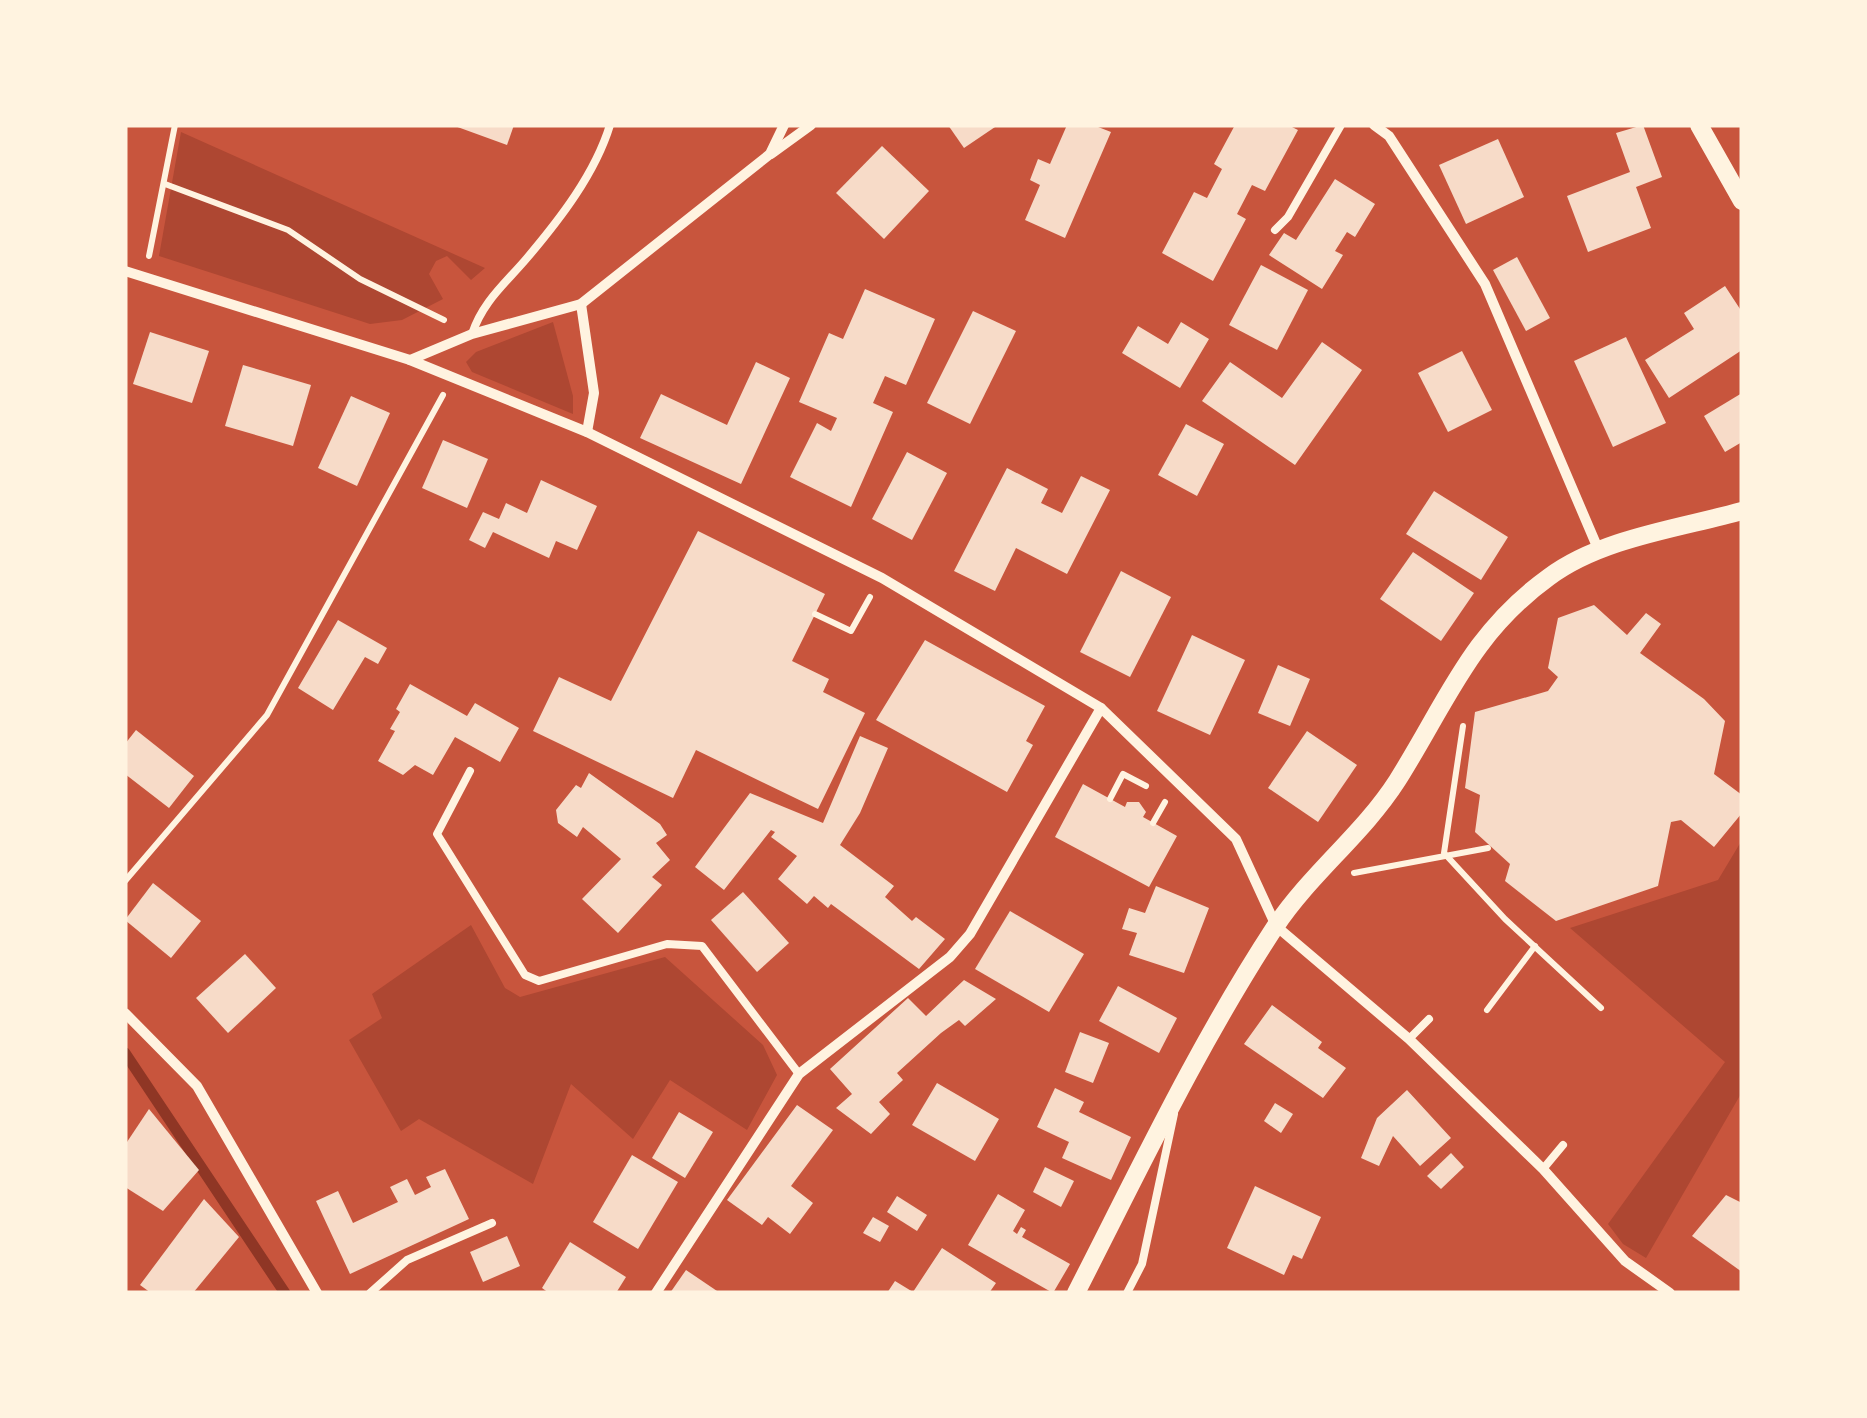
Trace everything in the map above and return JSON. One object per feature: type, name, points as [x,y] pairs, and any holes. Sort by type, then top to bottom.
[{"type":"street","points":[[770,154],[784,125]]},
{"type":"street","points":[[410,360],[472,334],[580,304],[811,125]]},
{"type":"street","points":[[1374,125],[1389,136],[1486,284],[1598,552]]},
{"type":"street","points":[[1700,125],[1742,202]]},
{"type":"street","points":[[125,271],[410,360],[587,432],[882,578],[1102,708],[1236,839],[1276,926],[1410,1039],[1543,1169],[1625,1261],[1670,1293]]},
{"type":"street","points":[[580,304],[594,393],[587,432]]},
{"type":"street","points":[[1076,1293],[1178,1092],[1276,926],[1394,784],[1466,661],[1503,612],[1553,573],[1598,552],[1742,512]]},
{"type":"street","points":[[656,1293],[800,1074],[950,957],[970,934],[1102,708]]},
{"type":"street","points":[[125,1013],[197,1086],[317,1293]]},
{"type":"lane","points":[[472,334],[491,296],[527,259],[575,196],[602,150],[610,125]]},
{"type":"lane","points":[[1275,230],[1288,217],[1341,125]]},
{"type":"lane","points":[[470,771],[437,834],[525,975],[539,981],[668,944],[702,946],[800,1074]]},
{"type":"lane","points":[[1410,1039],[1429,1019]]},
{"type":"lane","points":[[1128,1293],[1142,1264],[1178,1092]]},
{"type":"lane","points":[[1543,1169],[1562,1146]]},
{"type":"lane","points":[[370,1293],[406,1260],[492,1223]]},
{"type":"path","points":[[150,252],[175,125]]},
{"type":"path","points":[[164,184],[288,230],[360,280],[472,334]]},
{"type":"path","points":[[125,881],[267,715],[453,377]]},
{"type":"path","points":[[815,614],[850,631],[882,578]]},
{"type":"path","points":[[1444,853],[1460,745]]},
{"type":"path","points":[[1110,799],[1123,774]]},
{"type":"path","points":[[1153,823],[1166,799]]},
{"type":"path","points":[[1309,884],[1444,853],[1488,848]]},
{"type":"path","points":[[1444,853],[1601,1008]]},
{"type":"path","points":[[1487,1010],[1535,946]]},
{"type":"shaded area","points":[[181,132],[485,268],[471,280],[447,256],[436,261],[429,274],[443,299],[402,320],[370,324],[159,256]]},
{"type":"shaded area","points":[[553,322],[573,396],[573,414],[472,372],[466,362],[476,352]]},
{"type":"shaded area","points":[[1742,840],[1742,1092],[1646,1258],[1623,1244],[1608,1224],[1725,1062],[1570,928],[1718,880]]},
{"type":"shaded area","points":[[471,925],[505,988],[520,997],[665,957],[763,1045],[777,1075],[747,1130],[670,1080],[633,1139],[571,1084],[533,1184],[419,1119],[401,1131],[349,1040],[382,1018],[372,994]]},
{"type":"building","points":[[452,125],[514,125],[507,145]]},
{"type":"building","points":[[948,125],[998,125],[964,148]]},
{"type":"building","points":[[1067,125],[1093,125],[1111,132],[1065,238],[1025,220],[1040,185],[1030,180],[1038,159],[1050,164]]},
{"type":"building","points":[[1235,125],[1288,125],[1298,130],[1265,191],[1252,185],[1237,214],[1246,219],[1213,281],[1162,253],[1194,192],[1207,198],[1222,169],[1214,164]]},
{"type":"building","points":[[1643,125],[1662,177],[1636,187],[1651,228],[1588,252],[1567,196],[1630,172],[1616,133]]},
{"type":"building","points":[[1498,139],[1524,197],[1466,224],[1439,165]]},
{"type":"building","points":[[882,146],[929,191],[884,239],[836,193]]},
{"type":"building","points":[[1335,179],[1375,204],[1355,237],[1347,232],[1335,251],[1343,255],[1322,289],[1269,255],[1284,233],[1296,240]]},
{"type":"building","points":[[1517,257],[1550,318],[1526,331],[1493,270]]},
{"type":"building","points":[[1261,265],[1308,290],[1277,350],[1229,325]]},
{"type":"building","points":[[1725,286],[1742,312],[1742,350],[1669,398],[1645,360],[1694,329],[1684,313]]},
{"type":"building","points":[[865,289],[935,319],[906,385],[885,376],[873,403],[893,412],[851,507],[790,477],[817,423],[831,431],[837,418],[799,402],[829,333],[843,339]]},
{"type":"building","points":[[973,311],[1016,331],[970,424],[927,403]]},
{"type":"building","points":[[1181,322],[1209,339],[1180,388],[1122,353],[1138,326],[1168,344]]},
{"type":"building","points":[[150,332],[209,351],[192,403],[133,384]]},
{"type":"building","points":[[1626,337],[1666,423],[1613,447],[1574,361]]},
{"type":"building","points":[[1322,342],[1362,370],[1295,465],[1202,401],[1230,362],[1282,398]]},
{"type":"building","points":[[1462,351],[1492,410],[1448,432],[1418,373]]},
{"type":"building","points":[[756,362],[790,378],[741,484],[640,438],[661,394],[727,425]]},
{"type":"building","points":[[243,365],[311,385],[293,446],[225,426]]},
{"type":"building","points":[[1742,393],[1742,442],[1725,452],[1704,416]]},
{"type":"building","points":[[351,396],[390,413],[357,486],[318,468]]},
{"type":"building","points":[[1186,424],[1224,444],[1197,496],[1158,475]]},
{"type":"building","points":[[443,440],[488,459],[467,508],[422,488]]},
{"type":"building","points":[[907,452],[947,473],[912,540],[872,519]]},
{"type":"building","points":[[1007,468],[1048,489],[1041,503],[1062,513],[1081,476],[1110,490],[1067,574],[1016,548],[995,591],[954,571]]},
{"type":"building","points":[[541,480],[597,506],[577,550],[556,541],[549,558],[493,532],[485,548],[469,540],[483,512],[499,519],[506,503],[527,513]]},
{"type":"building","points":[[1434,491],[1508,537],[1481,580],[1406,534]]},
{"type":"building","points":[[698,531],[825,594],[792,661],[829,679],[823,692],[865,713],[818,809],[696,750],[673,798],[533,731],[559,677],[611,701]]},
{"type":"building","points":[[1413,552],[1474,593],[1441,641],[1380,599]]},
{"type":"building","points":[[1121,571],[1171,597],[1130,677],[1080,652]]},
{"type":"building","points":[[1594,605],[1627,635],[1646,613],[1661,624],[1640,653],[1704,699],[1725,721],[1714,774],[1742,795],[1742,813],[1714,847],[1681,820],[1671,822],[1658,886],[1556,921],[1505,881],[1510,864],[1475,832],[1480,795],[1465,788],[1475,712],[1548,691],[1558,677],[1548,668],[1558,618]]},
{"type":"building","points":[[338,620],[387,648],[378,664],[365,657],[333,710],[298,688]]},
{"type":"building","points":[[1192,635],[1245,660],[1210,735],[1157,711]]},
{"type":"building","points":[[925,640],[1045,706],[1026,741],[1033,745],[1007,792],[876,720]]},
{"type":"building","points":[[1278,665],[1310,679],[1290,726],[1258,713]]},
{"type":"building","points":[[410,684],[467,716],[475,703],[519,728],[500,762],[455,737],[433,775],[415,765],[403,775],[378,761],[395,731],[390,729],[400,712],[396,709]]},
{"type":"building","points":[[136,730],[194,776],[169,808],[125,774],[125,744]]},
{"type":"building","points":[[1307,731],[1357,765],[1318,822],[1268,788]]},
{"type":"building","points":[[860,736],[888,748],[860,813],[840,845],[894,886],[885,897],[912,921],[916,917],[945,939],[919,969],[831,904],[828,908],[814,896],[807,904],[778,879],[797,856],[771,837],[775,832],[771,830],[724,890],[695,867],[750,793],[823,823]]},
{"type":"building","points":[[589,773],[660,824],[667,835],[656,843],[670,860],[652,877],[662,885],[618,933],[582,899],[621,859],[583,827],[577,837],[558,823],[556,810],[576,785],[581,788]]},
{"type":"building","points":[[1083,784],[1125,807],[1127,802],[1139,802],[1146,812],[1143,817],[1177,836],[1149,887],[1055,837]]},
{"type":"building","points":[[153,883],[201,921],[171,958],[125,920]]},
{"type":"building","points":[[1156,886],[1209,908],[1184,973],[1129,955],[1137,933],[1122,929],[1129,908],[1145,913]]},
{"type":"building","points":[[743,892],[789,943],[757,972],[711,920]]},
{"type":"building","points":[[1010,911],[1084,954],[1049,1012],[975,969]]},
{"type":"building","points":[[245,954],[276,988],[228,1033],[196,998]]},
{"type":"building","points":[[964,980],[996,999],[965,1026],[959,1020],[941,1033],[897,1073],[903,1080],[879,1102],[890,1114],[871,1134],[836,1108],[852,1094],[830,1069],[908,998],[926,1016]]},
{"type":"building","points":[[1118,986],[1177,1018],[1159,1053],[1099,1021]]},
{"type":"building","points":[[1272,1005],[1322,1042],[1318,1048],[1346,1068],[1323,1098],[1244,1044]]},
{"type":"building","points":[[1080,1032],[1109,1043],[1093,1083],[1065,1072]]},
{"type":"building","points":[[937,1083],[999,1119],[975,1161],[912,1125]]},
{"type":"building","points":[[1055,1088],[1084,1102],[1079,1112],[1131,1137],[1111,1180],[1062,1158],[1069,1142],[1037,1127]]},
{"type":"building","points":[[1407,1090],[1451,1138],[1420,1166],[1393,1136],[1379,1166],[1361,1158],[1377,1118]]},
{"type":"building","points":[[1275,1103],[1293,1114],[1281,1133],[1264,1121]]},
{"type":"building","points":[[797,1105],[833,1130],[791,1186],[813,1203],[790,1234],[768,1217],[762,1225],[727,1200]]},
{"type":"building","points":[[149,1109],[199,1170],[163,1211],[125,1187],[125,1145]]},
{"type":"building","points":[[679,1112],[713,1132],[685,1178],[652,1158]]},
{"type":"building","points":[[1451,1153],[1464,1167],[1441,1189],[1427,1176]]},
{"type":"building","points":[[632,1155],[678,1182],[638,1249],[593,1222]]},
{"type":"building","points":[[1045,1167],[1074,1181],[1061,1207],[1033,1192]]},
{"type":"building","points":[[445,1169],[469,1219],[350,1274],[316,1201],[338,1191],[353,1223],[398,1202],[390,1187],[407,1179],[415,1195],[431,1187],[426,1177]]},
{"type":"building","points":[[1255,1186],[1321,1217],[1302,1259],[1293,1255],[1284,1275],[1227,1248]]},
{"type":"building","points":[[998,1194],[1025,1210],[1013,1231],[1017,1234],[1021,1227],[1026,1230],[1022,1237],[1070,1264],[1053,1293],[968,1245]]},
{"type":"building","points":[[1726,1195],[1742,1203],[1742,1272],[1692,1236]]},
{"type":"building","points":[[897,1196],[927,1215],[917,1231],[887,1212]]},
{"type":"building","points":[[204,1199],[239,1237],[193,1293],[151,1293],[140,1285]]},
{"type":"building","points":[[873,1217],[889,1226],[880,1242],[863,1233]]},
{"type":"building","points":[[507,1236],[520,1266],[483,1282],[470,1252]]},
{"type":"building","points":[[570,1242],[626,1277],[616,1293],[549,1293],[542,1288]]},
{"type":"building","points":[[942,1248],[996,1283],[989,1293],[887,1293],[895,1281],[913,1292]]},
{"type":"building","points":[[686,1270],[720,1293],[670,1293]]},
{"type":"waterway","points":[[125,1053],[285,1293]]}]
